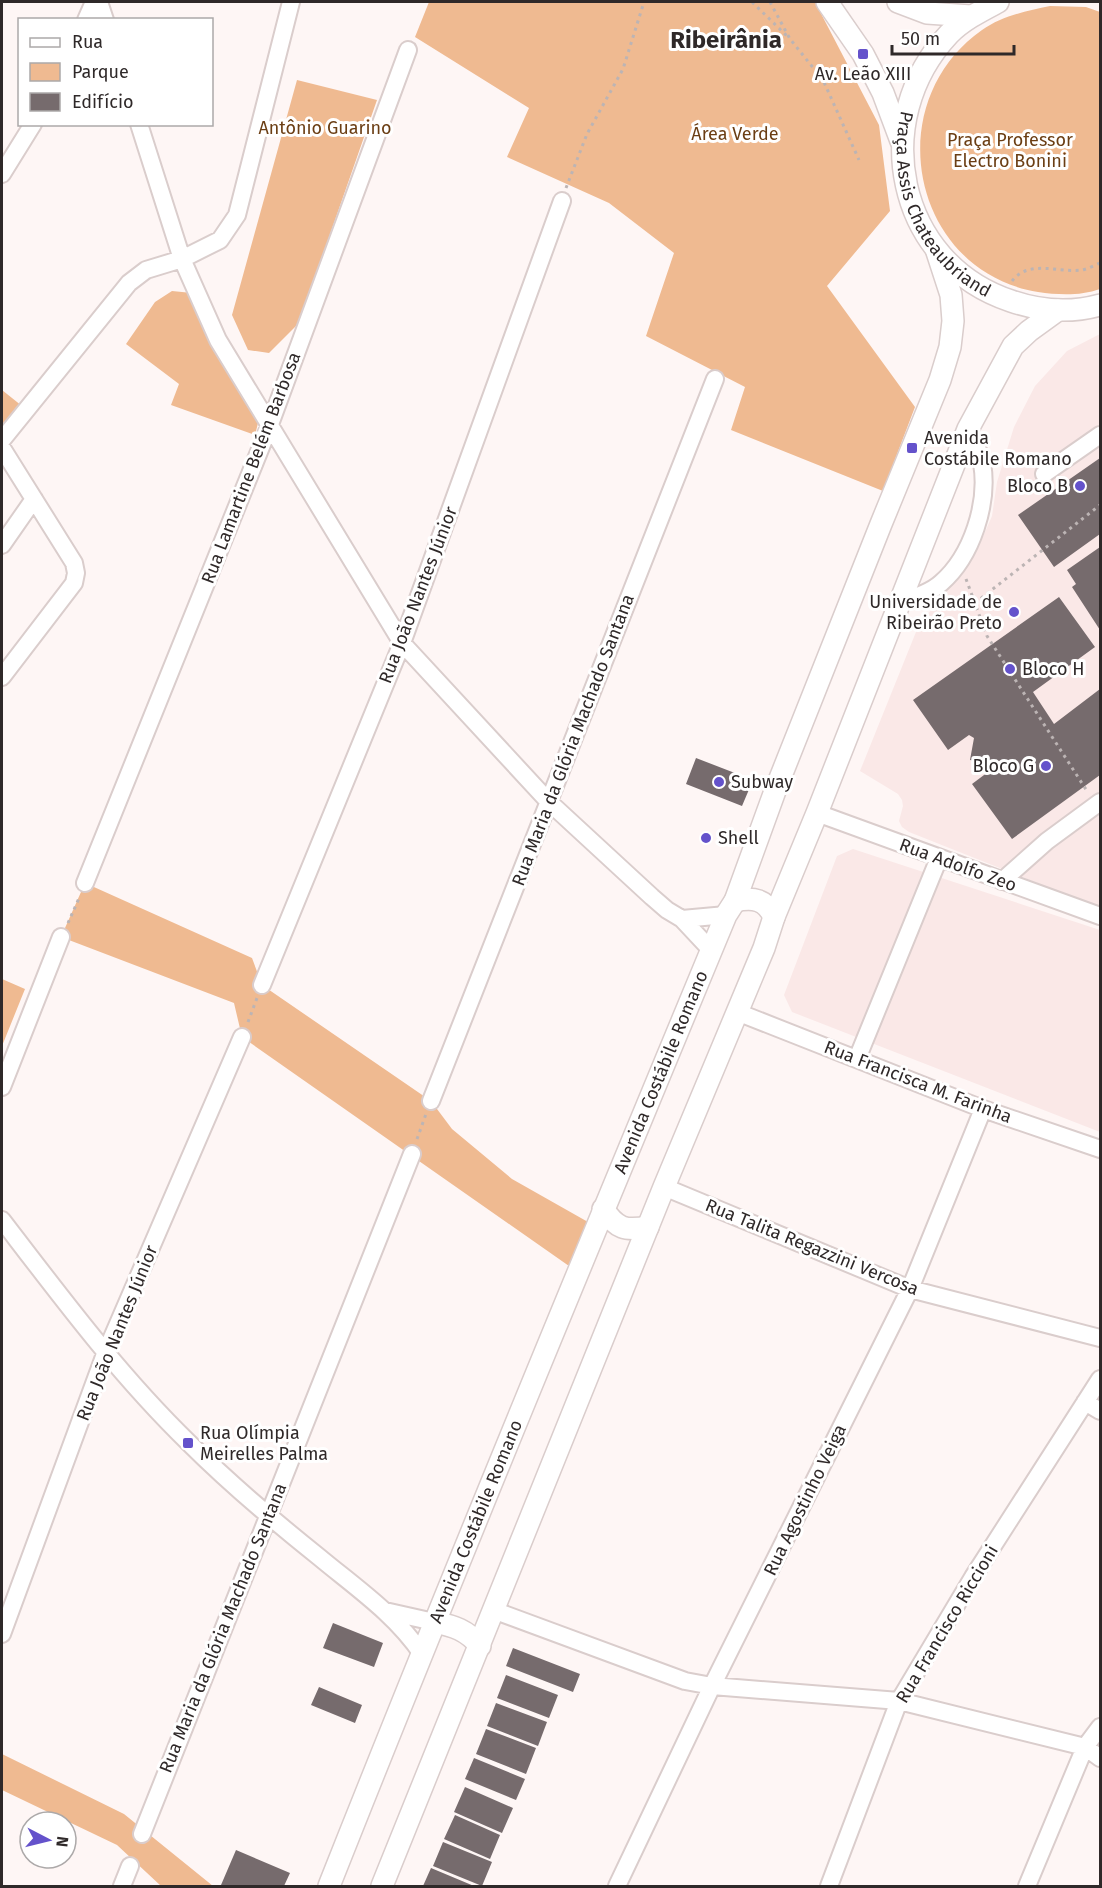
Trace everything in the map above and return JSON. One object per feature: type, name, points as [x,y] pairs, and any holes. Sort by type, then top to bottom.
[{"type":"main road","points":[[827,2],[863,54],[883,93],[902,142]]},
{"type":"main road","points":[[898,2],[927,13],[971,16]]},
{"type":"main road","name":"Praça Assis Chateaubriand","points":[[998,2],[971,16],[950,33],[924,65],[908,102],[902,142],[905,185],[920,225],[938,252],[969,281],[997,297],[1027,307],[1058,310],[1101,305]]},
{"type":"main road","name":"Avenida Costábile Romano","points":[[329,1887],[434,1622],[603,1209],[711,950],[731,908],[880,524],[940,380],[950,347],[953,321],[951,295],[938,252]]},
{"type":"main road","points":[[382,1887],[664,1186],[764,948],[774,916],[817,813],[968,429],[1012,346],[1029,330],[1058,310]]},
{"type":"main road","points":[[731,908],[746,899],[756,899],[767,905],[774,916]]},
{"type":"main road","points":[[603,1209],[618,1226],[630,1229],[648,1227]]},
{"type":"main road","points":[[434,1622],[456,1626],[480,1646]]},
{"type":"street","points":[[87,18],[94,2]]},
{"type":"street","points":[[99,2],[104,18]]},
{"type":"street","points":[[2,440],[129,283],[146,270],[182,260],[220,240],[237,215],[291,2]]},
{"type":"street","name":"Rua Lamartine Belém Barbosa","points":[[85,883],[270,427],[408,50]]},
{"type":"street","points":[[2,174],[32,126]]},
{"type":"street","points":[[140,126],[182,260],[218,340],[402,643],[549,802],[652,897],[682,919],[711,950]]},
{"type":"street","name":"Rua João Nantes Júnior","points":[[261,985],[402,643],[562,201]]},
{"type":"street","name":"Rua Maria da Glória Machado Santana","points":[[431,1101],[715,379]]},
{"type":"street","points":[[900,602],[920,596],[942,582],[971,540],[984,489],[982,461],[968,429]]},
{"type":"street","points":[[1044,474],[1101,435]]},
{"type":"street","points":[[2,448],[74,562],[76,573],[74,583],[2,677]]},
{"type":"street","points":[[2,545],[34,499]]},
{"type":"street","points":[[1002,881],[1047,841],[1098,804]]},
{"type":"street","name":"Rua Adolfo Zeo","points":[[817,813],[1101,916]]},
{"type":"street","points":[[857,1059],[939,858]]},
{"type":"street","points":[[682,919],[731,908]]},
{"type":"street","points":[[2,1087],[62,938]]},
{"type":"street","name":"Rua Francisca M. Farinha","points":[[737,1012],[983,1109],[1101,1149]]},
{"type":"street","name":"Rua João Nantes Júnior","points":[[2,1634],[105,1354],[242,1037]]},
{"type":"street","name":"Rua Agostinho Veiga","points":[[616,1887],[712,1686],[910,1289],[983,1109]]},
{"type":"street","name":"Rua Maria da Glória Machado Santana","points":[[142,1834],[412,1154]]},
{"type":"street","name":"Rua Talita Regazzini Vercosa","points":[[664,1186],[910,1289],[1101,1338]]},
{"type":"street","points":[[2,1220],[105,1354],[188,1443],[267,1515],[385,1611],[422,1654]]},
{"type":"street","name":"Rua Francisco Riccioni","points":[[829,1887],[899,1701],[973,1577],[1101,1379]]},
{"type":"street","points":[[1085,1402],[1101,1411]]},
{"type":"street","points":[[493,1610],[685,1681],[712,1686],[899,1701],[1085,1747],[1101,1758]]},
{"type":"street","points":[[385,1611],[434,1622]]},
{"type":"street","points":[[1027,1887],[1085,1747],[1101,1727]]},
{"type":"street","points":[[122,1887],[130,1866]]},
{"type":"path","points":[[562,201],[587,134],[623,69],[644,2]]},
{"type":"path","points":[[752,2],[790,39],[823,80],[859,160]]},
{"type":"path","points":[[770,2],[790,39]]},
{"type":"path","points":[[1007,287],[1017,274],[1033,268],[1082,270],[1101,263]]},
{"type":"path","points":[[975,603],[1101,505]]},
{"type":"path","points":[[959,560],[987,636],[1098,804]]},
{"type":"path","points":[[62,938],[85,883]]},
{"type":"path","points":[[242,1037],[261,985]]},
{"type":"path","points":[[412,1154],[431,1101]]},
{"type":"shaded area","name":"Universidade de Ribeirão Preto","points":[[1100,334],[1100,908],[909,832],[902,827],[899,821],[903,806],[898,794],[860,771],[918,627],[978,548],[992,516],[997,482],[1014,427],[1035,386],[1067,351]]},
{"type":"shaded area","points":[[853,849],[1100,930],[1100,1132],[792,1012],[784,995],[837,856]]},
{"type":"green space","name":"Área Verde","points":[[429,2],[815,2],[879,125],[890,211],[827,286],[915,407],[883,491],[731,430],[745,387],[646,336],[674,253],[609,203],[507,157],[529,108],[415,37]]},
{"type":"green space","name":"Praça Professor Electro Bonini","points":[[1050,6],[1086,7],[1100,12],[1100,289],[1077,294],[1038,292],[995,278],[961,252],[937,219],[923,180],[921,139],[929,99],[949,61],[990,25],[1014,15]]},
{"type":"green space","name":"Antônio Guarino","points":[[297,80],[377,100],[299,323],[269,353],[248,350],[232,315]]},
{"type":"green space","points":[[172,291],[192,293],[226,366],[258,423],[255,435],[171,405],[179,384],[126,344],[155,302]]},
{"type":"green space","points":[[2,390],[32,414],[2,451]]},
{"type":"green space","points":[[85,883],[252,958],[262,985],[431,1101],[452,1129],[512,1179],[588,1222],[569,1266],[242,1037],[234,1003],[61,937]]},
{"type":"green space","points":[[2,979],[25,989],[2,1046]]},
{"type":"green space","points":[[2,1754],[124,1814],[213,1886],[161,1886],[117,1845],[78,1826],[78,1810],[44,1810],[2,1790]]},
{"type":"building","name":"Bloco B","points":[[1100,458],[1100,534],[1054,567],[1018,515]]},
{"type":"building","points":[[1100,547],[1100,630],[1072,587],[1076,584],[1067,570]]},
{"type":"building","points":[[1059,597],[1095,647],[1033,692],[1054,724],[1100,689],[1100,775],[1012,839],[972,784],[992,769],[989,764],[970,760],[974,738],[969,735],[948,750],[913,700]]},
{"type":"building","name":"Subway","points":[[696,758],[753,780],[742,806],[686,784]]},
{"type":"building","points":[[333,1623],[383,1643],[374,1667],[323,1648]]},
{"type":"building","points":[[513,1648],[580,1674],[573,1692],[506,1666]]},
{"type":"building","points":[[506,1675],[558,1695],[549,1718],[497,1698]]},
{"type":"building","points":[[319,1687],[362,1705],[355,1723],[311,1705]]},
{"type":"building","points":[[496,1703],[547,1722],[538,1746],[487,1726]]},
{"type":"building","points":[[486,1729],[536,1748],[526,1774],[476,1754]]},
{"type":"building","points":[[474,1758],[525,1779],[516,1800],[465,1779]]},
{"type":"building","points":[[465,1787],[513,1808],[502,1833],[454,1812]]},
{"type":"building","points":[[455,1815],[500,1835],[490,1859],[444,1839]]},
{"type":"building","points":[[443,1842],[492,1862],[482,1886],[433,1866]]},
{"type":"building","points":[[236,1850],[290,1873],[284,1886],[221,1885]]},
{"type":"building","points":[[431,1868],[474,1886],[423,1886]]},
{"type":"place","name":"Av. Leão XIII","points":[[863,54]]},
{"type":"place","name":"Avenida Costábile Romano","points":[[912,448]]},
{"type":"place","name":"Bloco B","points":[[1080,486]]},
{"type":"place","name":"Universidade de Ribeirão Preto","points":[[1014,612]]},
{"type":"place","name":"Bloco H","points":[[1010,669]]},
{"type":"place","name":"Bloco G","points":[[1046,766]]},
{"type":"place","name":"Subway","points":[[719,782]]},
{"type":"place","name":"Shell","points":[[706,838]]},
{"type":"place","name":"Rua Olímpia Meirelles Palma","points":[[188,1443]]},
{"type":"district","name":"Ribeirânia","points":[[726,40]]}]
